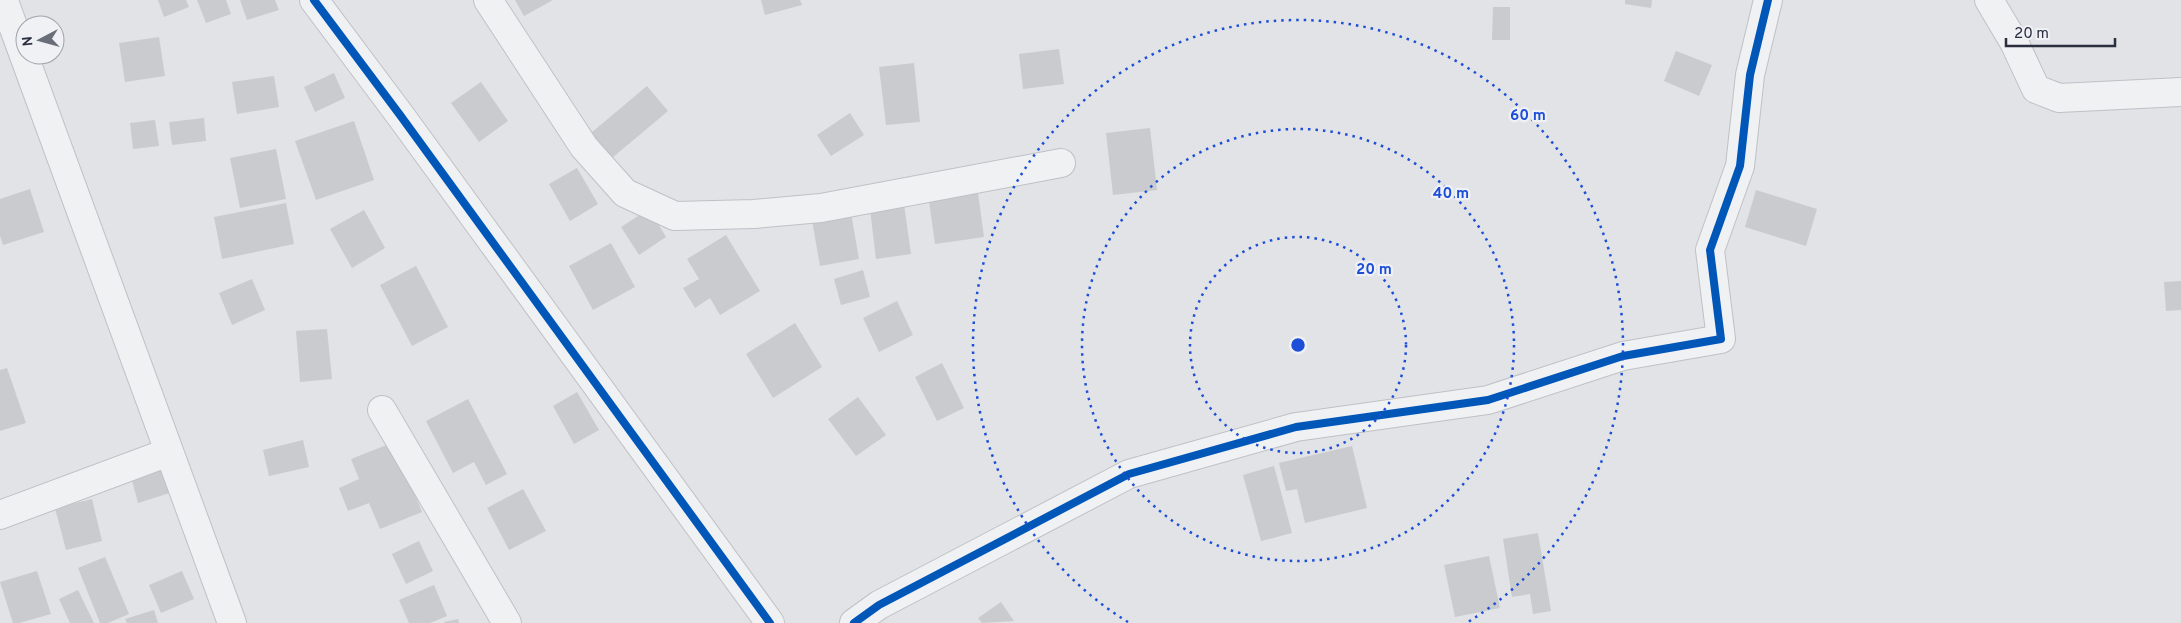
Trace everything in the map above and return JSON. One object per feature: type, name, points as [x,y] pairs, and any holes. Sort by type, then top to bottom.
[{"type":"street","points":[[314,0],[770,623]]},
{"type":"street","points":[[488,0],[584,147],[625,193],[675,216],[754,214],[821,208],[1061,163]]},
{"type":"street","points":[[854,623],[879,605],[1129,474],[1296,427],[1488,400],[1623,356],[1721,338],[1710,250],[1740,166],[1750,75],[1768,0]]},
{"type":"street","points":[[1989,0],[2014,42],[2036,89],[2059,98],[2181,92]]},
{"type":"street","points":[[6,3],[232,623]]},
{"type":"street","points":[[382,410],[507,623]]},
{"type":"street","points":[[0,514],[169,452]]},
{"type":"building","points":[[158,0],[186,0],[189,7],[164,17]]},
{"type":"building","points":[[197,0],[226,0],[231,14],[206,23]]},
{"type":"building","points":[[240,0],[275,0],[279,10],[247,20]]},
{"type":"building","points":[[515,0],[553,0],[524,16]]},
{"type":"building","points":[[761,0],[800,0],[802,5],[765,15]]},
{"type":"building","points":[[1625,0],[1652,0],[1651,8],[1625,4]]},
{"type":"building","points":[[1493,7],[1510,7],[1510,40],[1492,40]]},
{"type":"building","points":[[159,37],[165,76],[125,82],[119,43]]},
{"type":"building","points":[[1059,49],[1064,84],[1023,89],[1019,54]]},
{"type":"building","points":[[1676,51],[1712,65],[1699,96],[1664,81]]},
{"type":"building","points":[[914,63],[920,122],[886,125],[879,67]]},
{"type":"building","points":[[334,73],[345,98],[315,112],[304,87]]},
{"type":"building","points":[[274,76],[279,107],[237,114],[232,82]]},
{"type":"building","points":[[481,82],[508,121],[479,142],[451,103]]},
{"type":"building","points":[[647,86],[668,111],[612,158],[591,133]]},
{"type":"building","points":[[850,113],[864,135],[831,156],[817,135]]},
{"type":"building","points":[[204,118],[206,141],[172,145],[169,122]]},
{"type":"building","points":[[155,120],[159,146],[133,149],[130,123]]},
{"type":"building","points":[[354,121],[374,180],[316,200],[295,141]]},
{"type":"building","points":[[1150,128],[1157,190],[1113,195],[1106,133]]},
{"type":"building","points":[[276,149],[286,199],[240,208],[230,158]]},
{"type":"building","points":[[577,168],[598,204],[570,221],[549,184]]},
{"type":"building","points":[[30,189],[44,232],[3,245],[0,236],[0,199]]},
{"type":"building","points":[[1756,190],[1817,209],[1806,246],[1745,227]]},
{"type":"building","points":[[978,193],[984,237],[935,244],[929,201]]},
{"type":"building","points":[[286,203],[294,244],[222,259],[214,217]]},
{"type":"building","points":[[904,204],[911,254],[876,259],[870,209]]},
{"type":"building","points":[[649,209],[666,237],[639,255],[621,227]]},
{"type":"building","points":[[364,210],[385,248],[352,268],[330,229]]},
{"type":"building","points":[[851,213],[859,259],[820,266],[812,220]]},
{"type":"building","points":[[726,235],[760,291],[720,315],[710,298],[695,308],[683,288],[699,279],[687,259]]},
{"type":"building","points":[[611,243],[635,287],[593,310],[569,266]]},
{"type":"building","points":[[416,266],[448,327],[412,346],[380,285]]},
{"type":"building","points":[[863,270],[870,297],[841,305],[834,279]]},
{"type":"building","points":[[252,279],[265,310],[232,325],[219,293]]},
{"type":"building","points":[[2181,281],[2181,310],[2166,311],[2164,282]]},
{"type":"building","points":[[897,301],[913,335],[879,352],[863,318]]},
{"type":"building","points":[[795,323],[822,367],[773,398],[746,354]]},
{"type":"building","points":[[327,329],[332,379],[300,382],[296,331]]},
{"type":"building","points":[[942,363],[964,408],[937,421],[915,377]]},
{"type":"building","points":[[7,368],[26,423],[0,431],[0,370]]},
{"type":"building","points":[[577,392],[599,430],[574,444],[553,406]]},
{"type":"building","points":[[858,397],[886,435],[856,456],[828,419]]},
{"type":"building","points":[[468,399],[507,474],[486,485],[474,462],[453,473],[426,421]]},
{"type":"building","points":[[303,440],[309,467],[269,476],[263,450]]},
{"type":"building","points":[[394,442],[422,512],[380,529],[369,503],[348,511],[339,488],[359,479],[351,459]]},
{"type":"building","points":[[1352,446],[1367,508],[1305,523],[1297,489],[1286,491],[1279,463]]},
{"type":"building","points":[[164,462],[173,492],[138,503],[130,473]]},
{"type":"building","points":[[1274,466],[1292,533],[1261,541],[1243,475]]},
{"type":"building","points":[[523,489],[546,531],[509,550],[487,508]]},
{"type":"building","points":[[92,499],[102,541],[66,550],[55,508]]},
{"type":"building","points":[[1538,533],[1551,611],[1533,614],[1530,594],[1512,597],[1503,539]]},
{"type":"building","points":[[419,541],[433,571],[406,584],[392,554]]},
{"type":"building","points":[[1489,556],[1500,608],[1455,617],[1444,565]]},
{"type":"building","points":[[105,557],[129,614],[108,623],[100,623],[78,568]]},
{"type":"building","points":[[37,571],[51,614],[13,623],[0,582]]},
{"type":"building","points":[[182,571],[194,599],[161,613],[149,585]]},
{"type":"building","points":[[434,585],[447,616],[430,623],[409,623],[399,600]]},
{"type":"building","points":[[78,590],[94,623],[70,623],[59,599]]},
{"type":"building","points":[[1001,602],[1014,621],[982,623],[978,618]]},
{"type":"building","points":[[154,610],[158,623],[127,623],[125,619]]},
{"type":"building","points":[[458,619],[459,623],[444,622]]},
{"type":"cycle path","points":[[314,0],[770,623]]},
{"type":"cycle path","points":[[854,623],[879,605],[1129,474],[1296,427],[1488,400],[1623,356],[1721,339],[1710,250],[1740,166],[1750,75],[1768,0]]}]
